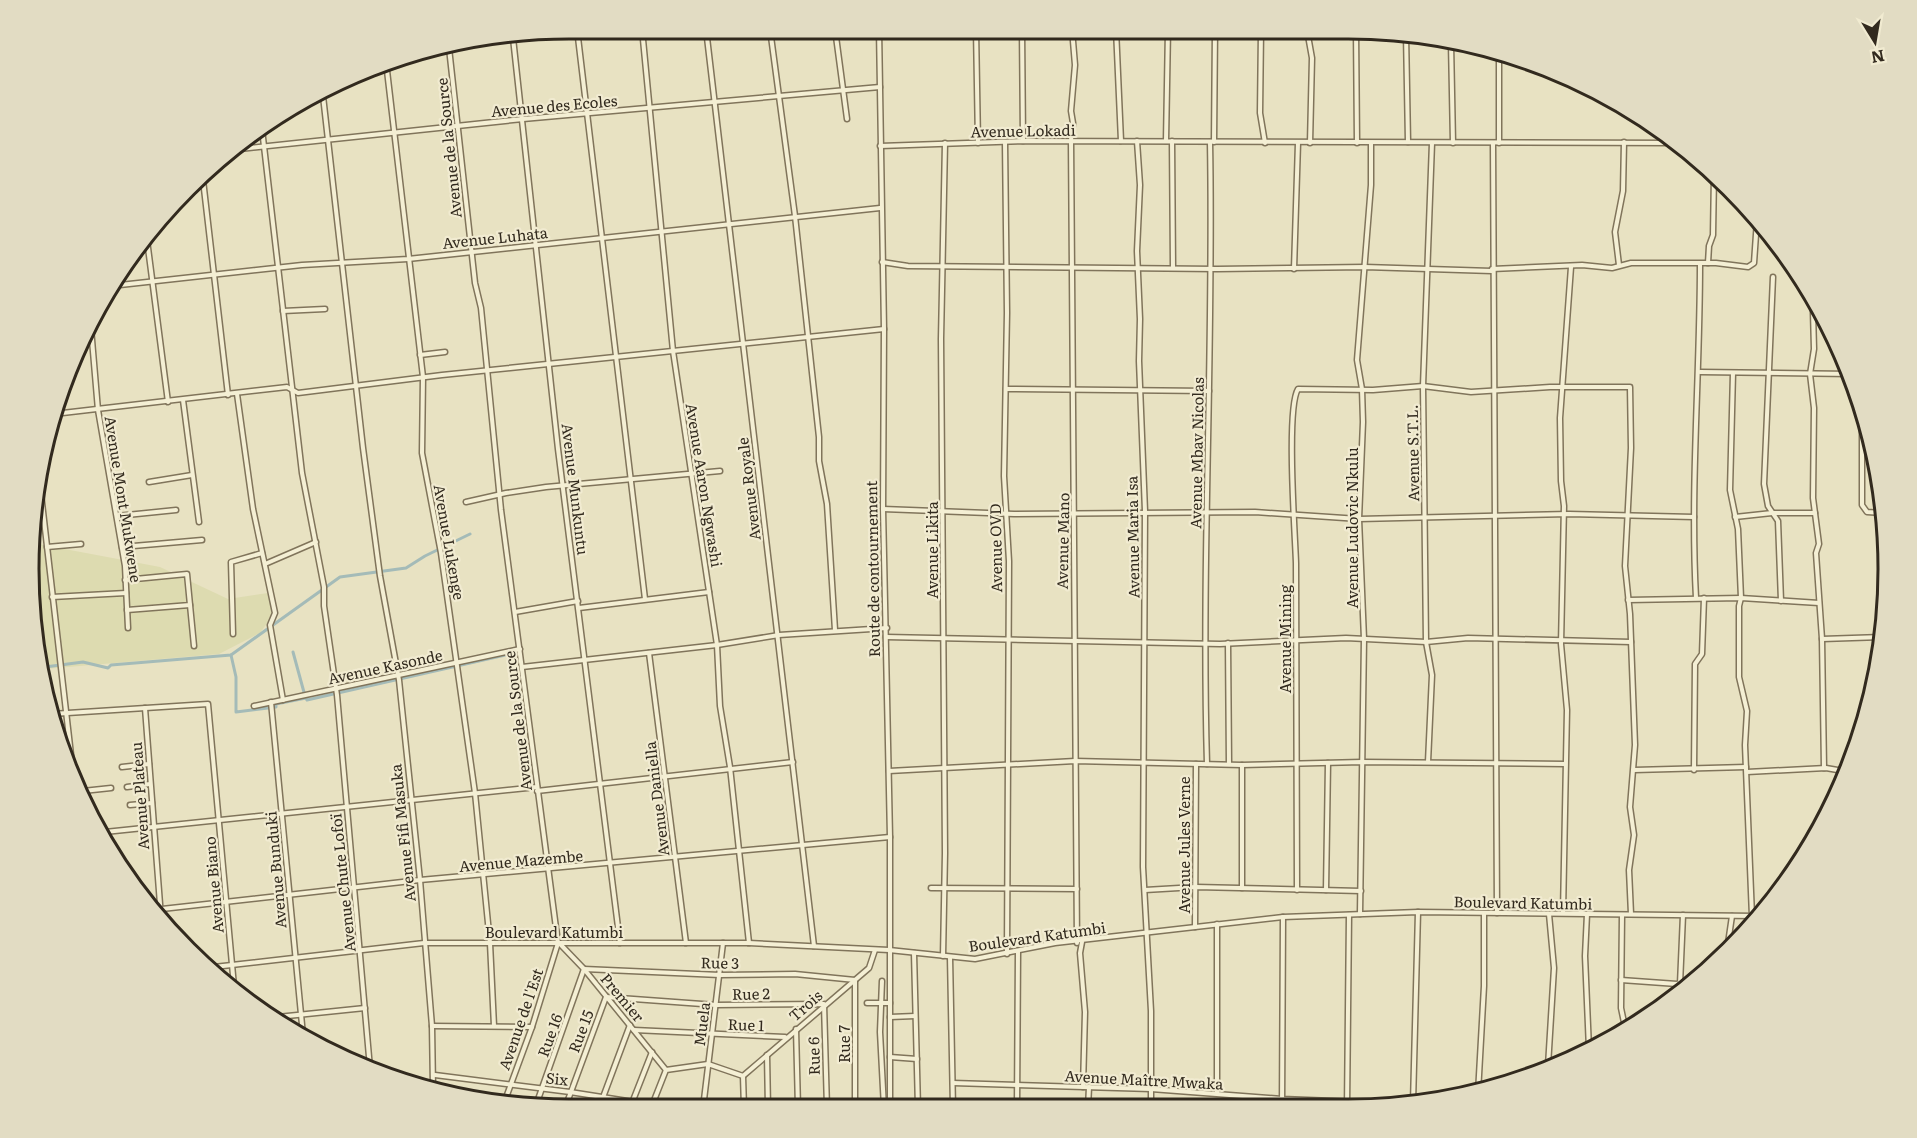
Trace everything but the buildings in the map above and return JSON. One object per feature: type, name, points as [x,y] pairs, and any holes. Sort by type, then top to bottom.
[{"type":"street","points":[[578,39],[628,479],[645,599]]},
{"type":"street","name":"Avenue Aaron Ngwashi","points":[[643,39],[673,351],[717,645],[720,706],[730,767],[749,944]]},
{"type":"street","name":"Avenue Royale","points":[[707,39],[814,946]]},
{"type":"street","points":[[771,39],[795,216],[819,460],[827,504],[835,630]]},
{"type":"street","points":[[836,39],[847,119]]},
{"type":"street","name":"Route de contournement","points":[[879,39],[884,329],[883,509],[890,837],[890,1099]]},
{"type":"street","points":[[975,39],[978,143]]},
{"type":"street","points":[[1022,39],[1023,141]]},
{"type":"street","name":"Avenue Mano","points":[[1073,39],[1075,65],[1071,141],[1074,392],[1073,643],[1077,889],[1085,1012],[1083,1087]]},
{"type":"street","points":[[1116,39],[1121,141]]},
{"type":"street","points":[[1166,141],[1168,39]]},
{"type":"street","name":"Avenue Mbav Nicolas","points":[[1207,764],[1204,643],[1215,39]]},
{"type":"street","points":[[1261,39],[1260,113],[1265,142]]},
{"type":"street","points":[[1309,39],[1312,58],[1310,142]]},
{"type":"street","points":[[1356,39],[1357,142]]},
{"type":"street","name":"Avenue Munkuntu","points":[[514,42],[563,486],[620,943]]},
{"type":"street","points":[[1406,43],[1408,142]]},
{"type":"street","points":[[1451,49],[1454,142]]},
{"type":"street","name":"Avenue de la Source","points":[[450,53],[488,372],[500,494],[558,944]]},
{"type":"street","points":[[1499,61],[1499,143]]},
{"type":"street","name":"Avenue Lukenge","points":[[387,71],[423,377],[422,453],[441,554],[475,793],[490,943],[494,1026]]},
{"type":"street","name":"Avenue des Ecoles","points":[[247,149],[523,119],[715,104],[880,87]]},
{"type":"street","name":"Avenue Fifi Masuka","points":[[323,100],[380,576],[398,676],[412,799],[432,1026],[434,1081]]},
{"type":"street","name":"Avenue Chute Lofoï","points":[[263,137],[302,473],[316,542],[337,691],[361,950],[368,1060]]},
{"type":"street","name":"Avenue Lokadi","points":[[880,146],[1023,141],[1663,143]]},
{"type":"street","name":"Avenue Maria Isa","points":[[1137,141],[1140,185],[1138,268],[1140,392],[1145,511],[1145,890],[1151,1011],[1151,1099]]},
{"type":"street","points":[[1172,141],[1173,267]]},
{"type":"street","name":"Avenue OVD","points":[[1005,142],[1004,476],[1007,513],[1005,526],[1009,561],[1007,954]]},
{"type":"street","points":[[1619,266],[1615,232],[1623,191],[1624,142]]},
{"type":"street","name":"Avenue Likita","points":[[943,956],[945,888],[941,339],[945,143]]},
{"type":"street","points":[[1294,269],[1298,143]]},
{"type":"street","name":"Avenue Ludovic Nkulu","points":[[1360,914],[1364,639],[1359,519],[1362,389],[1357,360],[1365,267],[1371,143]]},
{"type":"street","name":"Avenue S.T.L.","points":[[1428,762],[1432,675],[1426,642],[1423,386],[1432,143]]},
{"type":"street","points":[[1493,143],[1497,913]]},
{"type":"street","points":[[204,185],[228,395]]},
{"type":"street","points":[[1708,263],[1709,246],[1713,235],[1714,186]]},
{"type":"street","name":"Avenue Luhata","points":[[122,285],[278,268],[408,259],[536,243],[602,239],[881,208]]},
{"type":"street","points":[[882,261],[908,266],[1006,265],[1212,269],[1365,267],[1492,270],[1619,266],[1631,263],[1708,263],[1748,267],[1754,263],[1756,232]]},
{"type":"street","points":[[148,247],[168,402]]},
{"type":"street","points":[[1696,598],[1694,517],[1700,372],[1700,264]]},
{"type":"street","points":[[1563,913],[1567,710],[1562,639],[1563,514],[1560,418],[1564,340],[1570,308],[1571,267]]},
{"type":"street","points":[[1773,278],[1767,374],[1764,484],[1772,513],[1778,521],[1781,601]]},
{"type":"street","points":[[283,311],[325,309]]},
{"type":"street","points":[[1815,319],[1809,374],[1814,408],[1815,513],[1819,544],[1816,553],[1822,639],[1824,768]]},
{"type":"street","points":[[63,413],[287,387],[298,393],[423,377],[884,329]]},
{"type":"street","name":"Avenue Mont Mukwene","points":[[92,339],[98,410],[122,547],[128,628]]},
{"type":"street","points":[[420,355],[445,352]]},
{"type":"street","points":[[1700,372],[1841,374]]},
{"type":"street","points":[[1733,373],[1730,490],[1738,530],[1741,598],[1738,606],[1738,668],[1747,711],[1747,769],[1754,909]]},
{"type":"street","points":[[1362,389],[1423,386],[1471,392],[1494,389],[1630,387],[1625,566],[1631,642],[1634,770],[1630,807],[1634,834],[1629,870],[1631,914]]},
{"type":"street","points":[[1006,389],[1074,392],[1209,391]]},
{"type":"street","name":"Avenue Mining","points":[[1297,890],[1294,398],[1298,389],[1362,389]]},
{"type":"street","points":[[237,394],[253,510],[275,613],[270,627],[283,700]]},
{"type":"street","points":[[183,400],[199,522]]},
{"type":"street","points":[[1862,440],[1862,505],[1867,512],[1874,512]]},
{"type":"street","points":[[466,502],[500,494],[563,486],[720,471]]},
{"type":"street","points":[[149,482],[192,475]]},
{"type":"street","points":[[883,509],[1007,513],[1254,512],[1359,519],[1563,514],[1694,517]]},
{"type":"street","points":[[43,510],[70,746]]},
{"type":"street","points":[[117,516],[176,510]]},
{"type":"street","points":[[1735,518],[1772,513],[1815,513]]},
{"type":"street","points":[[122,547],[202,540]]},
{"type":"street","points":[[264,564],[316,542]]},
{"type":"street","points":[[47,547],[81,544]]},
{"type":"street","points":[[233,634],[231,562],[262,553]]},
{"type":"street","points":[[126,580],[187,574],[194,646]]},
{"type":"street","points":[[579,608],[709,592]]},
{"type":"street","points":[[52,597],[126,593]]},
{"type":"street","points":[[1694,770],[1695,664],[1702,654],[1704,598]]},
{"type":"street","points":[[1628,600],[1741,598],[1819,603]]},
{"type":"street","points":[[515,612],[578,601]]},
{"type":"street","points":[[127,610],[190,605]]},
{"type":"street","points":[[522,667],[717,645],[779,635],[887,628]]},
{"type":"street","points":[[886,637],[1073,643],[1228,643],[1364,639],[1426,642],[1495,638],[1631,642]]},
{"type":"street","points":[[1822,639],[1873,637]]},
{"type":"street","points":[[1228,643],[1229,764]]},
{"type":"street","name":"Avenue Kasonde","points":[[254,706],[272,706],[283,700],[337,691],[520,649]]},
{"type":"street","name":"Avenue Daniella","points":[[650,653],[686,943]]},
{"type":"street","name":"Avenue Biano","points":[[144,708],[208,703],[233,978]]},
{"type":"street","name":"Avenue Bunduki","points":[[272,706],[302,1027]]},
{"type":"street","points":[[59,713],[144,708]]},
{"type":"street","name":"Avenue Plateau","points":[[144,708],[160,905]]},
{"type":"street","points":[[889,771],[1075,760],[1145,764],[1242,765],[1362,762],[1565,764]]},
{"type":"street","points":[[109,832],[346,805],[666,777],[730,767],[794,762]]},
{"type":"street","points":[[1326,890],[1328,763]]},
{"type":"street","name":"Avenue Jules Verne","points":[[1195,927],[1196,764]]},
{"type":"street","points":[[122,767],[149,765]]},
{"type":"street","points":[[1242,765],[1242,888]]},
{"type":"street","points":[[1634,770],[1824,768],[1839,770]]},
{"type":"street","points":[[127,787],[150,784]]},
{"type":"street","points":[[88,790],[111,788]]},
{"type":"street","points":[[130,805],[152,803]]},
{"type":"street","name":"Avenue Mazembe","points":[[163,909],[420,880],[890,837]]},
{"type":"street","points":[[1145,890],[1196,887],[1361,891]]},
{"type":"street","points":[[930,888],[1077,889]]},
{"type":"street","points":[[1412,1095],[1418,912]]},
{"type":"street","name":"Boulevard Katumbi","points":[[219,966],[424,943],[723,943],[889,950],[975,959],[1055,943],[1283,917],[1418,912],[1748,916]]},
{"type":"street","points":[[1479,1083],[1484,986],[1484,913]]},
{"type":"street","points":[[1548,1060],[1554,968],[1549,914]]},
{"type":"street","points":[[1587,914],[1585,956],[1589,1041]]},
{"type":"street","points":[[1347,1099],[1349,915]]},
{"type":"street","points":[[1622,915],[1621,1008],[1624,1021]]},
{"type":"street","points":[[1680,981],[1683,915]]},
{"type":"street","points":[[1729,937],[1732,916]]},
{"type":"street","points":[[1282,1099],[1283,917]]},
{"type":"street","points":[[1217,924],[1217,1094]]},
{"type":"street","name":"Muela","points":[[704,1099],[723,943]]},
{"type":"street","name":"Premier","points":[[558,944],[565,947],[584,969],[666,1070]]},
{"type":"street","name":"Avenue de l'Est","points":[[506,1095],[532,1027],[558,944]]},
{"type":"street","name":"Trois","points":[[743,1076],[824,1004],[869,968],[875,950]]},
{"type":"street","points":[[1017,1099],[1018,951]]},
{"type":"street","points":[[914,953],[918,1099]]},
{"type":"street","points":[[950,957],[953,1099]]},
{"type":"street","name":"Rue 3","points":[[584,969],[720,975],[795,974],[855,980]]},
{"type":"street","name":"Rue 16","points":[[539,1098],[584,969]]},
{"type":"street","name":"Rue 7","points":[[855,980],[855,1099]]},
{"type":"street","points":[[1621,980],[1677,984]]},
{"type":"street","points":[[882,981],[881,1046],[884,1099]]},
{"type":"street","name":"Rue 2","points":[[606,997],[716,1005],[824,1004]]},
{"type":"street","name":"Rue 15","points":[[568,1099],[606,997]]},
{"type":"street","points":[[867,1003],[890,1003]]},
{"type":"street","name":"Rue 6","points":[[824,1004],[827,1099]]},
{"type":"street","points":[[285,1016],[365,1008]]},
{"type":"street","points":[[890,1017],[915,1016]]},
{"type":"street","points":[[602,1098],[630,1024]]},
{"type":"street","points":[[432,1026],[532,1027]]},
{"type":"street","points":[[796,1029],[798,1099]]},
{"type":"street","name":"Rue 1","points":[[634,1030],[786,1037]]},
{"type":"street","points":[[881,1046],[890,1047]]},
{"type":"street","points":[[633,1099],[652,1052]]},
{"type":"street","points":[[767,1055],[768,1099]]},
{"type":"street","points":[[890,1057],[917,1059]]},
{"type":"street","points":[[654,1099],[666,1070],[708,1064],[743,1076],[744,1099]]},
{"type":"street","name":"Six","points":[[435,1075],[610,1099]]},
{"type":"street","name":"Avenue Maître Mwaka","points":[[953,1083],[1151,1089],[1282,1099]]},
{"type":"street","points":[[1088,1099],[1089,1087]]},
{"type":"shaded area","points":[[40,544],[160,567],[228,599],[268,593],[273,615],[260,633],[219,654],[49,669],[40,604]]},
{"type":"waterway","points":[[48,667],[83,662],[108,668],[111,665],[231,655],[340,577],[406,568],[470,534]]},
{"type":"waterway","points":[[293,652],[305,696]]},
{"type":"waterway","points":[[231,655],[236,677],[236,712],[276,707],[276,704],[306,698],[307,700],[519,652]]}]
